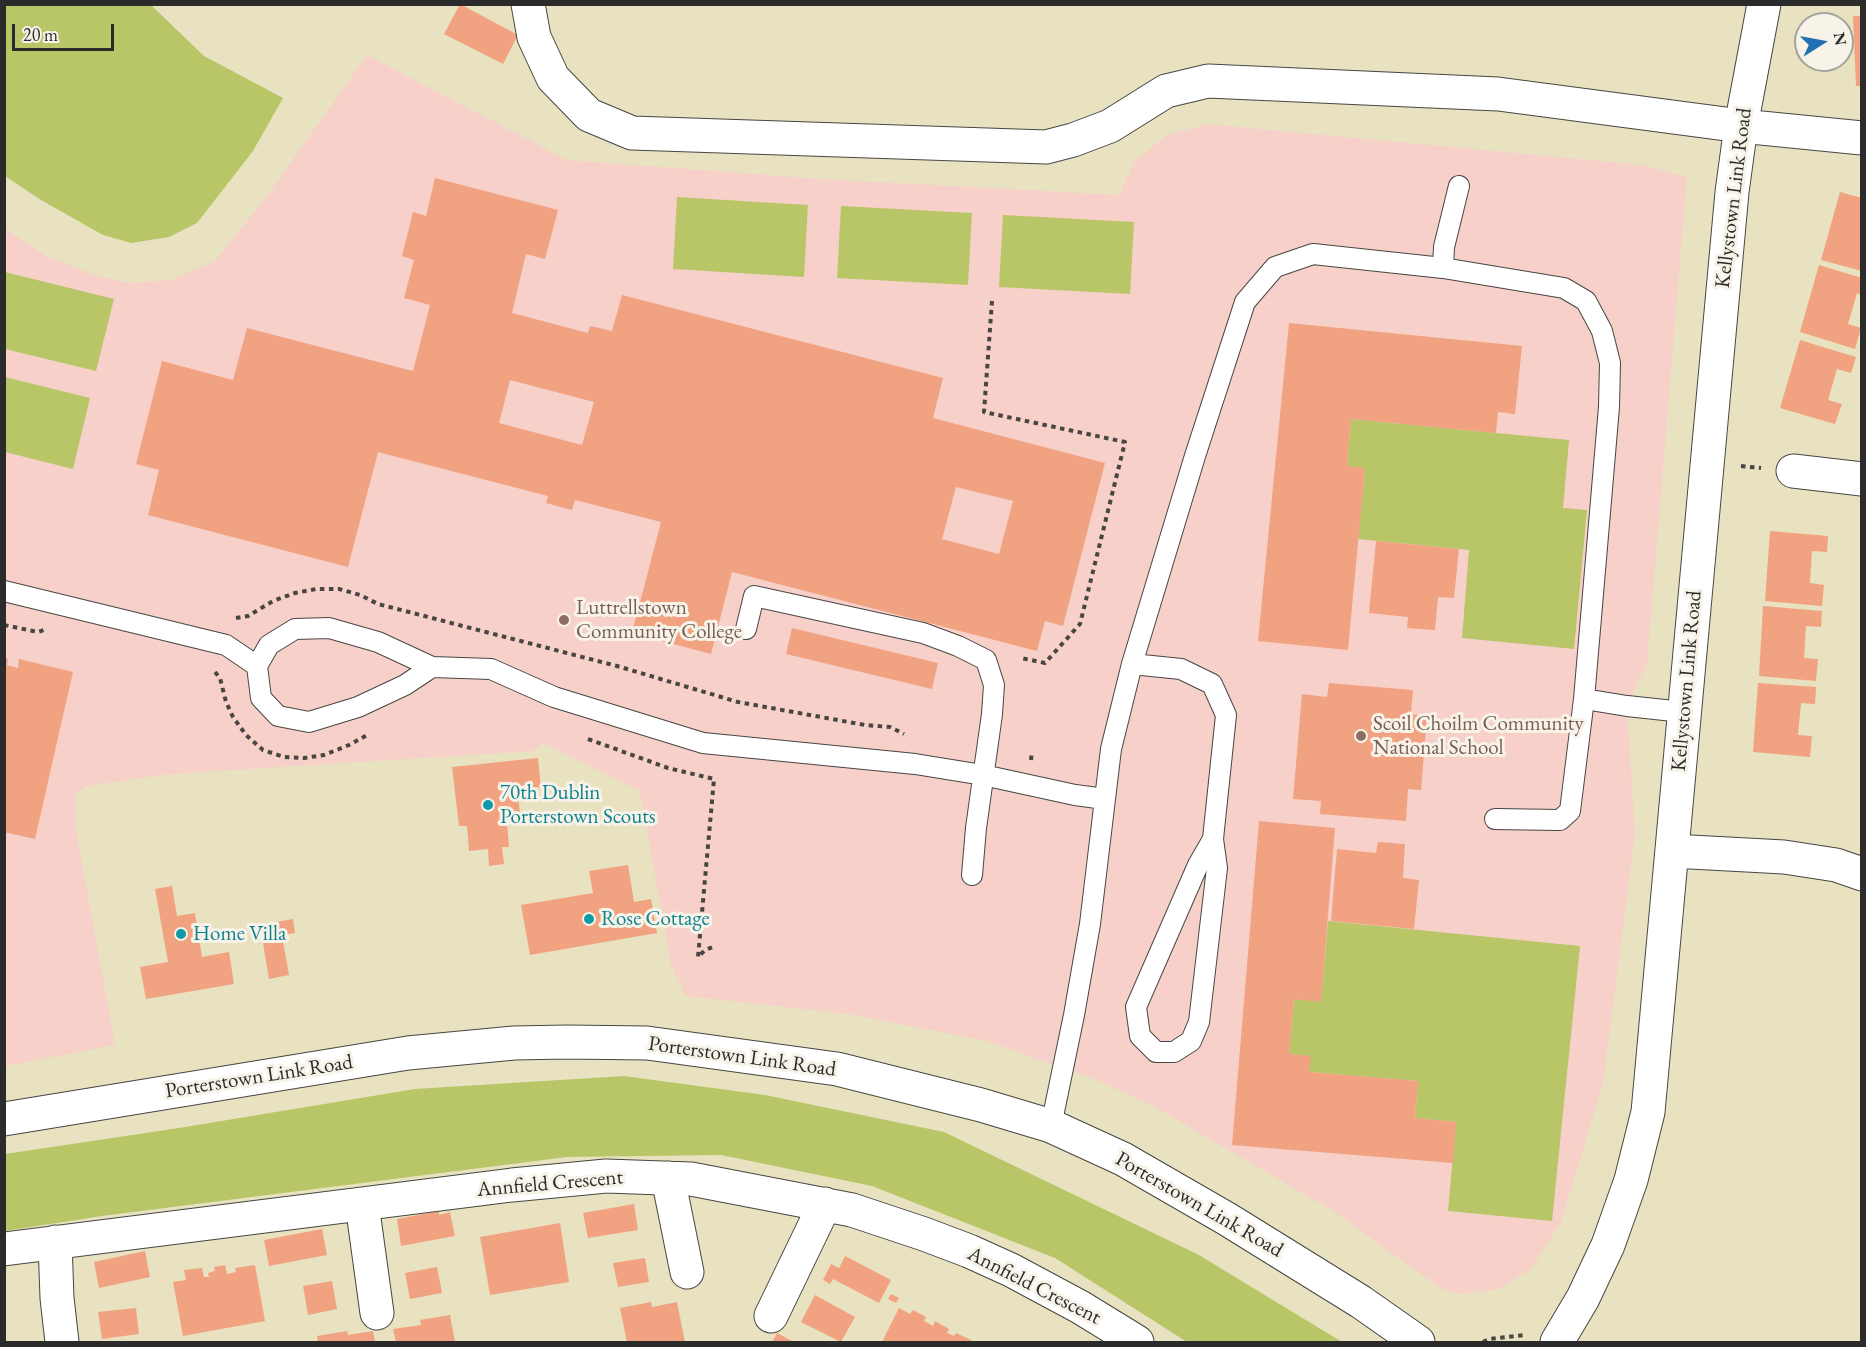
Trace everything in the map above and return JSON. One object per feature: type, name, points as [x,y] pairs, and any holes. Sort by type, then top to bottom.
[{"type":"street","points":[[528,4],[534,37],[553,78],[590,115],[632,133],[1046,147],[1110,126],[1166,91],[1208,81],[1498,94],[1741,126],[1862,138]]},
{"type":"street","name":"Kellystown Link Road","points":[[1557,1342],[1583,1298],[1608,1245],[1631,1180],[1648,1112],[1732,192],[1741,126],[1764,4]]},
{"type":"street","points":[[1793,471],[1862,479]]},
{"type":"street","points":[[1672,851],[1784,857],[1836,865],[1862,874]]},
{"type":"street","name":"Porterstown Link Road","points":[[4,1119],[408,1053],[514,1043],[647,1043],[837,1069],[1052,1126],[1123,1159],[1227,1219],[1360,1302],[1418,1342]]},
{"type":"street","name":"Annfield Crescent","points":[[4,1249],[512,1185],[606,1176],[691,1179],[852,1210],[969,1251],[1052,1291],[1105,1334],[1137,1342]]},
{"type":"street","points":[[668,1179],[687,1272]]},
{"type":"street","points":[[362,1204],[377,1312]]},
{"type":"street","points":[[771,1316],[825,1204]]},
{"type":"street","points":[[54,1242],[62,1342]]},
{"type":"lane","points":[[1443,268],[1444,247],[1460,186]]},
{"type":"lane","points":[[1052,1126],[1090,924],[1111,749],[1132,664],[1188,478],[1245,302],[1275,267],[1313,254],[1443,268],[1564,288],[1586,302],[1602,331],[1610,363],[1608,407],[1584,699],[1570,811],[1560,820],[1495,819]]},
{"type":"lane","points":[[4,591],[226,645],[257,666]]},
{"type":"lane","points":[[746,629],[754,596],[923,633],[958,646],[986,660],[994,685],[972,875]]},
{"type":"lane","points":[[432,667],[405,685],[358,707],[309,722],[278,716],[261,698],[257,666],[269,645],[295,629],[329,628],[378,642],[432,667],[491,669],[554,697],[703,743],[915,764],[1106,799]]},
{"type":"lane","points":[[1132,664],[1182,669],[1212,684],[1226,715],[1213,838],[1216,868],[1199,1022],[1191,1041],[1174,1052],[1156,1052],[1140,1036],[1136,1007],[1197,865],[1213,838]]},
{"type":"lane","points":[[1584,699],[1683,712]]},
{"type":"path","points":[[992,301],[984,412],[1125,442],[1080,624],[1045,663],[1021,658]]},
{"type":"path","points":[[1708,462],[1793,471]]},
{"type":"path","points":[[248,616],[273,601],[295,593],[316,589],[339,589],[360,595],[378,604],[617,666],[738,702],[866,725],[890,727],[905,735]]},
{"type":"path","points":[[220,678],[226,702],[233,717],[246,735],[263,750],[284,757],[304,758],[324,755],[370,733]]},
{"type":"path","points":[[578,735],[668,768],[714,779],[698,957],[716,946]]},
{"type":"shaded area","points":[[367,55],[567,160],[821,179],[1119,195],[1135,161],[1167,135],[1207,124],[1643,165],[1687,177],[1647,664],[1627,706],[1635,834],[1603,1083],[1561,1222],[1531,1269],[1498,1289],[1460,1294],[1440,1288],[1335,1212],[1153,1106],[1099,1081],[987,1041],[848,1014],[686,996],[671,965],[640,791],[543,743],[534,751],[171,774],[86,786],[75,795],[76,830],[115,1045],[5,1066],[4,228],[48,257],[97,276],[131,283],[172,280],[215,261],[267,196]]},
{"type":"green space","points":[[4,5],[151,5],[204,56],[283,98],[253,151],[197,223],[169,237],[131,243],[103,235],[41,200],[5,176]]},
{"type":"green space","points":[[677,197],[808,205],[804,277],[673,269]]},
{"type":"green space","points":[[841,206],[972,213],[968,285],[837,278]]},
{"type":"green space","points":[[1003,215],[1134,222],[1130,294],[999,287]]},
{"type":"green space","points":[[5,272],[114,299],[96,371],[5,349]]},
{"type":"green space","points":[[5,377],[90,398],[73,469],[5,452]]},
{"type":"green space","points":[[1351,419],[1569,440],[1563,508],[1587,510],[1574,649],[1462,638],[1469,550],[1358,539],[1365,468],[1347,466]]},
{"type":"green space","points":[[1328,921],[1580,946],[1552,1221],[1448,1211],[1456,1122],[1415,1118],[1418,1081],[1309,1072],[1310,1056],[1289,1054],[1294,999],[1321,1001]]},
{"type":"green space","points":[[624,1076],[765,1095],[944,1132],[1199,1255],[1342,1342],[1187,1342],[1055,1258],[872,1186],[721,1155],[567,1157],[102,1216],[5,1231],[5,1154],[415,1089]]},
{"type":"building","points":[[460,4],[518,35],[503,64],[444,34]]},
{"type":"building","points":[[1854,16],[1862,16],[1862,86],[1856,86]]},
{"type":"building","points":[[435,178],[558,210],[545,259],[526,254],[512,313],[588,333],[590,326],[612,331],[622,295],[943,378],[933,418],[1105,463],[1063,626],[1045,621],[1037,651],[732,572],[711,654],[632,633],[661,522],[575,500],[572,510],[546,503],[548,496],[378,452],[348,567],[148,515],[159,470],[136,464],[162,361],[233,380],[247,328],[413,371],[430,305],[404,298],[414,260],[402,256],[413,212],[426,216]],"holes":[[[510,380],[594,402],[582,445],[499,423]],[[956,487],[1013,501],[999,554],[942,539]]]},
{"type":"building","points":[[1840,192],[1862,198],[1862,271],[1821,260]]},
{"type":"building","points":[[1819,265],[1862,278],[1862,295],[1857,293],[1848,324],[1861,328],[1855,349],[1800,332]]},
{"type":"building","points":[[1289,323],[1522,346],[1515,414],[1498,412],[1496,433],[1351,419],[1347,466],[1365,468],[1348,650],[1258,641]]},
{"type":"building","points":[[1800,340],[1856,357],[1851,373],[1837,369],[1828,400],[1842,404],[1835,424],[1780,408]]},
{"type":"building","points":[[1770,531],[1828,536],[1827,552],[1812,551],[1810,583],[1824,585],[1822,606],[1765,601]]},
{"type":"building","points":[[1376,541],[1459,549],[1454,598],[1438,597],[1435,630],[1407,628],[1408,617],[1369,613]]},
{"type":"building","points":[[1763,606],[1822,611],[1821,627],[1806,626],[1804,658],[1818,659],[1816,681],[1759,676]]},
{"type":"building","points":[[792,628],[938,663],[932,689],[786,654]]},
{"type":"building","points":[[4,658],[8,659],[7,665],[18,668],[19,659],[73,672],[35,839],[4,832]]},
{"type":"building","points":[[1329,683],[1413,690],[1411,714],[1427,716],[1421,790],[1408,789],[1406,821],[1320,814],[1321,801],[1293,799],[1302,694],[1327,697]]},
{"type":"building","points":[[1758,683],[1816,687],[1815,704],[1801,703],[1798,735],[1812,736],[1810,757],[1753,752]]},
{"type":"building","name":"70th Dublin Porterstown Scouts","points":[[538,758],[541,787],[517,789],[521,821],[507,822],[509,847],[502,847],[504,864],[489,866],[488,849],[469,851],[467,826],[459,826],[452,767]]},
{"type":"building","points":[[1259,821],[1335,828],[1321,1002],[1294,999],[1289,1054],[1311,1056],[1309,1072],[1418,1081],[1415,1118],[1456,1122],[1453,1163],[1232,1145]]},
{"type":"building","points":[[1378,842],[1405,844],[1403,878],[1419,880],[1414,929],[1331,921],[1337,849],[1376,853]]},
{"type":"building","name":"Rose Cottage","points":[[628,865],[634,902],[651,899],[657,933],[530,955],[521,905],[593,893],[589,871]]},
{"type":"building","name":"Home Villa","points":[[172,886],[177,916],[195,913],[202,957],[229,952],[234,984],[146,999],[140,967],[168,962],[155,889]]},
{"type":"building","points":[[293,919],[295,933],[282,935],[289,975],[269,979],[260,925]]},
{"type":"building","points":[[634,1204],[638,1230],[588,1238],[583,1213]]},
{"type":"building","points":[[439,1211],[439,1215],[450,1212],[455,1236],[401,1246],[397,1219]]},
{"type":"building","points":[[560,1223],[569,1282],[490,1295],[480,1237]]},
{"type":"building","points":[[322,1229],[327,1255],[269,1266],[264,1240]]},
{"type":"building","points":[[145,1251],[150,1277],[99,1288],[94,1262]]},
{"type":"building","points":[[845,1256],[891,1280],[879,1303],[833,1279],[830,1284],[823,1280],[831,1264],[839,1268]]},
{"type":"building","points":[[645,1258],[649,1282],[618,1287],[613,1263]]},
{"type":"building","points":[[225,1265],[227,1274],[236,1272],[235,1268],[255,1265],[265,1321],[183,1336],[173,1282],[186,1280],[184,1270],[202,1268],[204,1277],[209,1277],[208,1273],[215,1271],[214,1267]]},
{"type":"building","points":[[437,1267],[442,1293],[410,1299],[405,1273]]},
{"type":"building","points":[[332,1281],[337,1309],[308,1315],[303,1286]]},
{"type":"building","points":[[891,1294],[899,1298],[896,1303],[888,1299]]},
{"type":"building","points":[[815,1295],[855,1317],[841,1342],[801,1322]]},
{"type":"building","points":[[651,1302],[652,1307],[677,1302],[685,1342],[627,1342],[620,1308]]},
{"type":"building","points":[[136,1308],[139,1334],[102,1339],[98,1312]]},
{"type":"building","points":[[899,1308],[910,1314],[913,1310],[926,1317],[924,1321],[933,1326],[935,1321],[949,1329],[947,1333],[954,1336],[956,1333],[975,1342],[882,1342]]},
{"type":"building","points":[[450,1315],[455,1342],[396,1342],[393,1329],[421,1325],[420,1320]]},
{"type":"building","points":[[347,1331],[348,1335],[373,1331],[375,1342],[318,1342],[317,1336]]},
{"type":"building","points":[[777,1333],[794,1342],[772,1342]]},
{"type":"place","name":"Luttrellstown Community College","points":[[564,620]]},
{"type":"place","name":"Scoil Choilm Community National School","points":[[1361,736]]},
{"type":"place","name":"70th Dublin Porterstown Scouts","points":[[488,805]]},
{"type":"place","name":"Rose Cottage","points":[[589,919]]},
{"type":"place","name":"Home Villa","points":[[181,934]]}]
